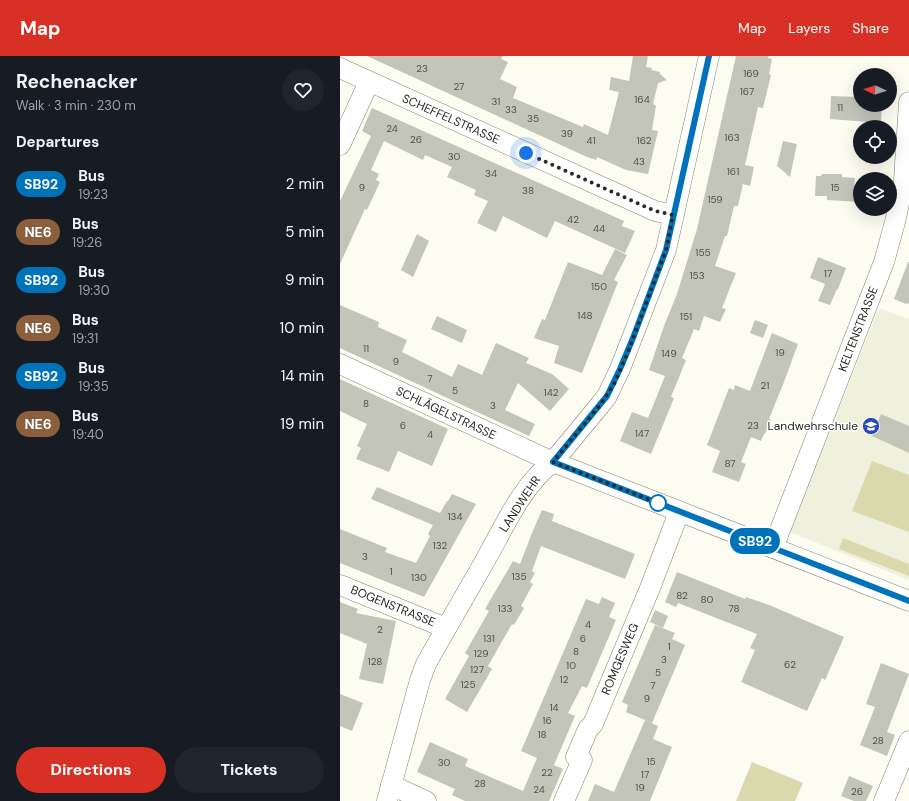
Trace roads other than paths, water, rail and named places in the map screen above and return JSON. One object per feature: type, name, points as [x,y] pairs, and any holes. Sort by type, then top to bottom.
[{"type":"street","name":"LANDWEHR","points":[[389,793],[420,680],[426,664],[513,512],[537,476],[553,462],[600,405],[614,384],[628,352],[666,250],[709,56]]},
{"type":"street","name":"SCHEFFELSTRASSE","points":[[340,68],[655,211],[673,215]]},
{"type":"street","points":[[340,145],[369,82]]},
{"type":"street","name":"KELTENSTRASSE","points":[[773,548],[884,262],[895,222],[904,180],[909,102]]},
{"type":"street","name":"SCHLÄGELSTRASSE","points":[[340,364],[553,462],[909,601]]},
{"type":"street","name":"ROMGESWEG","points":[[564,801],[582,760],[576,757],[588,729],[592,724],[650,588],[679,512]]},
{"type":"street","name":"BOGENSTRASSE","points":[[340,585],[446,628]]},
{"type":"street","points":[[884,801],[909,741]]},
{"type":"street","points":[[389,793],[426,801]]},
{"type":"place","name":"Landwehrschule","points":[[871,426]]}]
